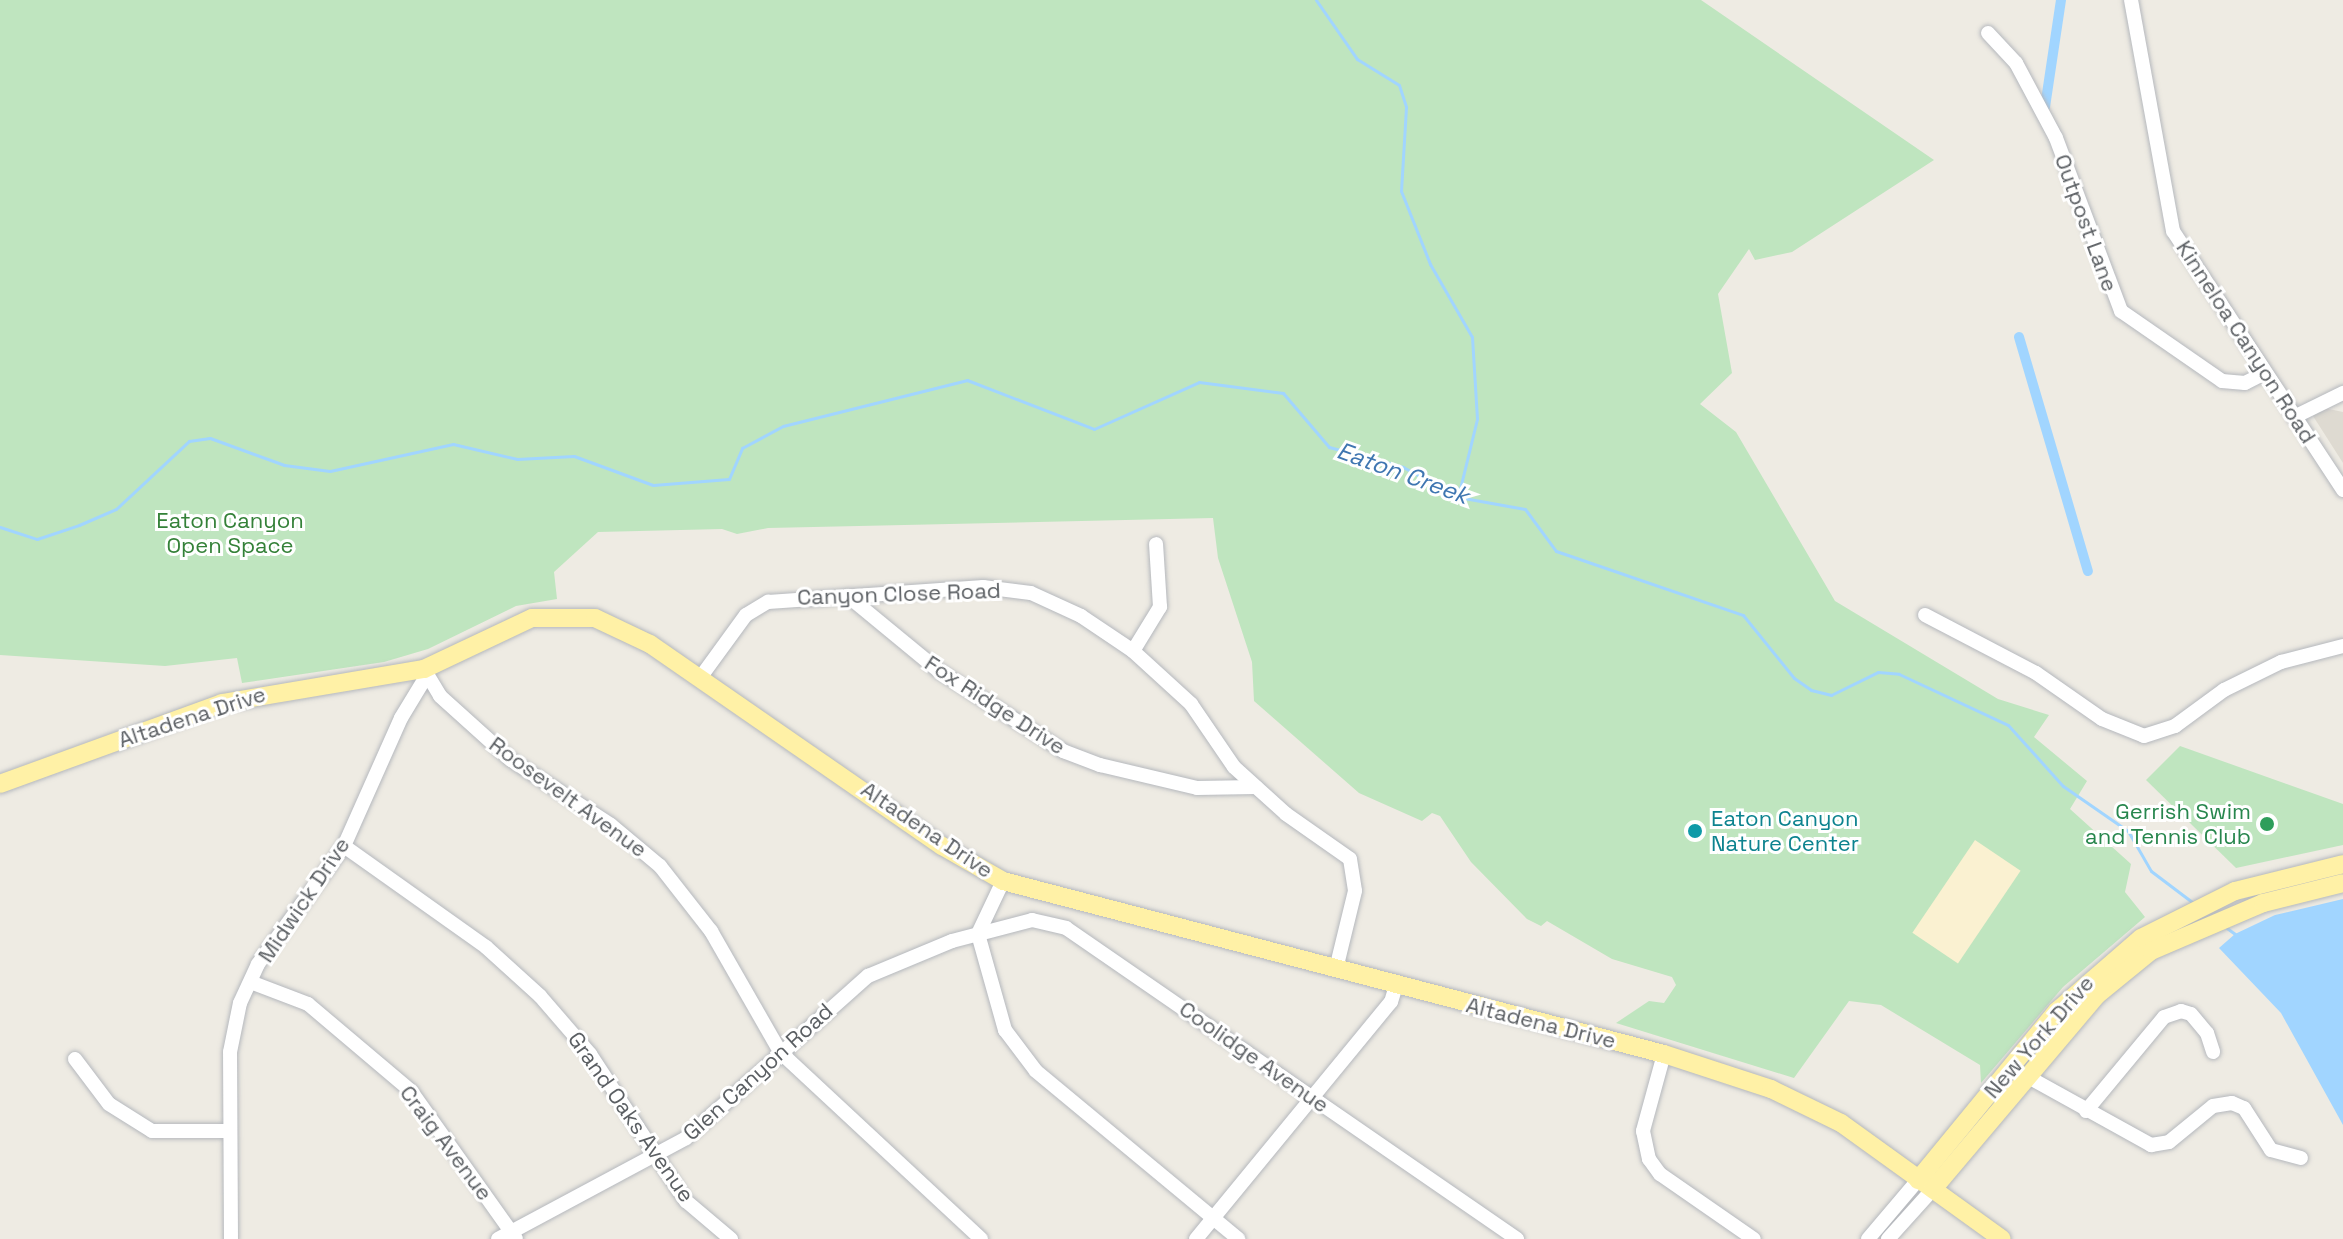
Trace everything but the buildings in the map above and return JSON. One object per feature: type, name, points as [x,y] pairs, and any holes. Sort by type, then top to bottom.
[{"type":"main road","name":"Altadena Drive","points":[[0,784],[239,698],[424,669],[504,628],[551,614],[613,623],[700,678],[942,846],[1003,881],[1664,1054],[1806,1105],[1841,1123],[2002,1239]]},
{"type":"main road","name":"New York Drive","points":[[1925,1185],[2094,974],[2173,918],[2235,891],[2343,864]]},
{"type":"main road","name":"New York Drive","points":[[2018,1070],[2097,995],[2151,951],[2198,928],[2263,903],[2343,883]]},
{"type":"street","name":"Kinneloa Canyon Road","points":[[2131,0],[2173,231],[2343,490]]},
{"type":"street","name":"Outpost Lane","points":[[1988,33],[2016,63],[2056,138],[2121,311],[2222,381],[2245,383],[2265,373]]},
{"type":"street","points":[[2294,417],[2343,393]]},
{"type":"street","points":[[1133,651],[1160,607],[1156,544]]},
{"type":"street","name":"Canyon Close Road","points":[[700,678],[756,606],[787,598],[983,587],[1031,593],[1081,616],[1133,651],[1191,704],[1234,767],[1350,859],[1355,891],[1336,969]]},
{"type":"street","name":"Fox Ridge Drive","points":[[848,596],[939,671],[1063,751],[1100,765],[1197,788],[1256,787]]},
{"type":"street","points":[[1925,615],[2036,673],[2114,726],[2144,736],[2175,726],[2224,690],[2281,662],[2343,646]]},
{"type":"street","name":"Midwick Drive","points":[[231,1239],[230,1052],[240,1003],[253,983],[258,964],[344,846],[401,718],[424,680],[424,669]]},
{"type":"street","name":"Roosevelt Avenue","points":[[424,669],[440,696],[511,760],[611,825],[671,878],[711,931],[781,1053],[981,1239]]},
{"type":"street","name":"Grand Oaks Avenue","points":[[344,846],[467,933],[532,987],[590,1054],[686,1201],[731,1239]]},
{"type":"street","points":[[1003,881],[978,934],[1005,1030],[1036,1071],[1238,1239]]},
{"type":"street","name":"Coolidge Avenue","points":[[978,934],[1032,920],[1066,928],[1517,1239]]},
{"type":"street","name":"Glen Canyon Road","points":[[509,1237],[659,1158],[720,1111],[868,976],[978,934]]},
{"type":"street","name":"Craig Avenue","points":[[253,983],[308,1004],[411,1091],[509,1237]]},
{"type":"street","points":[[1196,1239],[1391,1002],[1396,986]]},
{"type":"street","points":[[2086,1111],[2164,1017],[2181,1011],[2191,1014],[2207,1033],[2213,1052]]},
{"type":"street","points":[[1664,1054],[1643,1131],[1649,1159],[1660,1174],[1754,1239]]},
{"type":"street","points":[[75,1059],[109,1104],[152,1131],[229,1131]]},
{"type":"street","points":[[2018,1070],[2086,1111],[2160,1146],[2213,1106],[2232,1103],[2244,1108],[2271,1150],[2301,1158]]},
{"type":"street","name":"New York Drive","points":[[1868,1239],[1925,1185]]},
{"type":"street","name":"New York Drive","points":[[1888,1239],[1925,1185]]},
{"type":"shaded area","points":[[2324,408],[2343,412],[2343,463],[2313,416]]},
{"type":"green space","name":"Eaton Canyon Open Space","points":[[0,0],[1701,0],[1934,160],[1792,252],[1755,260],[1749,249],[1718,294],[1732,373],[1700,404],[1736,432],[1835,601],[1998,699],[2049,715],[2034,737],[2087,781],[2070,809],[2131,864],[2125,892],[2145,917],[2063,987],[1981,1083],[1980,1065],[1881,1005],[1849,1001],[1794,1078],[1616,1023],[1649,1001],[1664,1003],[1676,985],[1672,977],[1612,959],[1547,921],[1541,926],[1527,919],[1471,862],[1440,816],[1432,813],[1422,821],[1359,793],[1254,701],[1252,662],[1218,558],[1213,518],[768,528],[737,534],[722,529],[598,532],[554,572],[557,599],[516,606],[428,649],[384,662],[242,683],[237,658],[165,666],[0,655]]},
{"type":"green space","name":"Gerrish Swim and Tennis Club","points":[[2180,746],[2343,804],[2343,845],[2236,868],[2146,780]]},
{"type":"sand","points":[[1975,840],[2021,871],[1958,964],[1912,933]]},
{"type":"water","points":[[2343,899],[2343,1125],[2281,1013],[2219,948],[2235,934],[2275,915]]},
{"type":"waterway","points":[[1316,0],[1357,59],[1399,85],[1406,107],[1401,191],[1430,264],[1472,337],[1477,419],[1458,497]]},
{"type":"waterway","points":[[2045,107],[2061,0]]},
{"type":"waterway","points":[[2019,337],[2088,571]]},
{"type":"waterway","name":"Eaton Creek","points":[[0,527],[37,539],[79,525],[116,509],[189,441],[210,438],[284,465],[330,471],[453,444],[517,459],[574,456],[653,485],[729,479],[742,448],[783,426],[967,380],[1094,429],[1199,382],[1283,393],[1329,447],[1403,467],[1458,497],[1525,509],[1556,551],[1743,615],[1794,678],[1811,690],[1831,695],[1878,672],[1899,674],[2008,725],[2063,786],[2128,831],[2151,871],[2196,905]]},
{"type":"waterway","name":"Eaton Creek","points":[[2224,926],[2235,934]]},
{"type":"place","name":"Gerrish Swim and Tennis Club","points":[[2267,824]]},
{"type":"place","name":"Eaton Canyon Nature Center","points":[[1695,831]]}]
